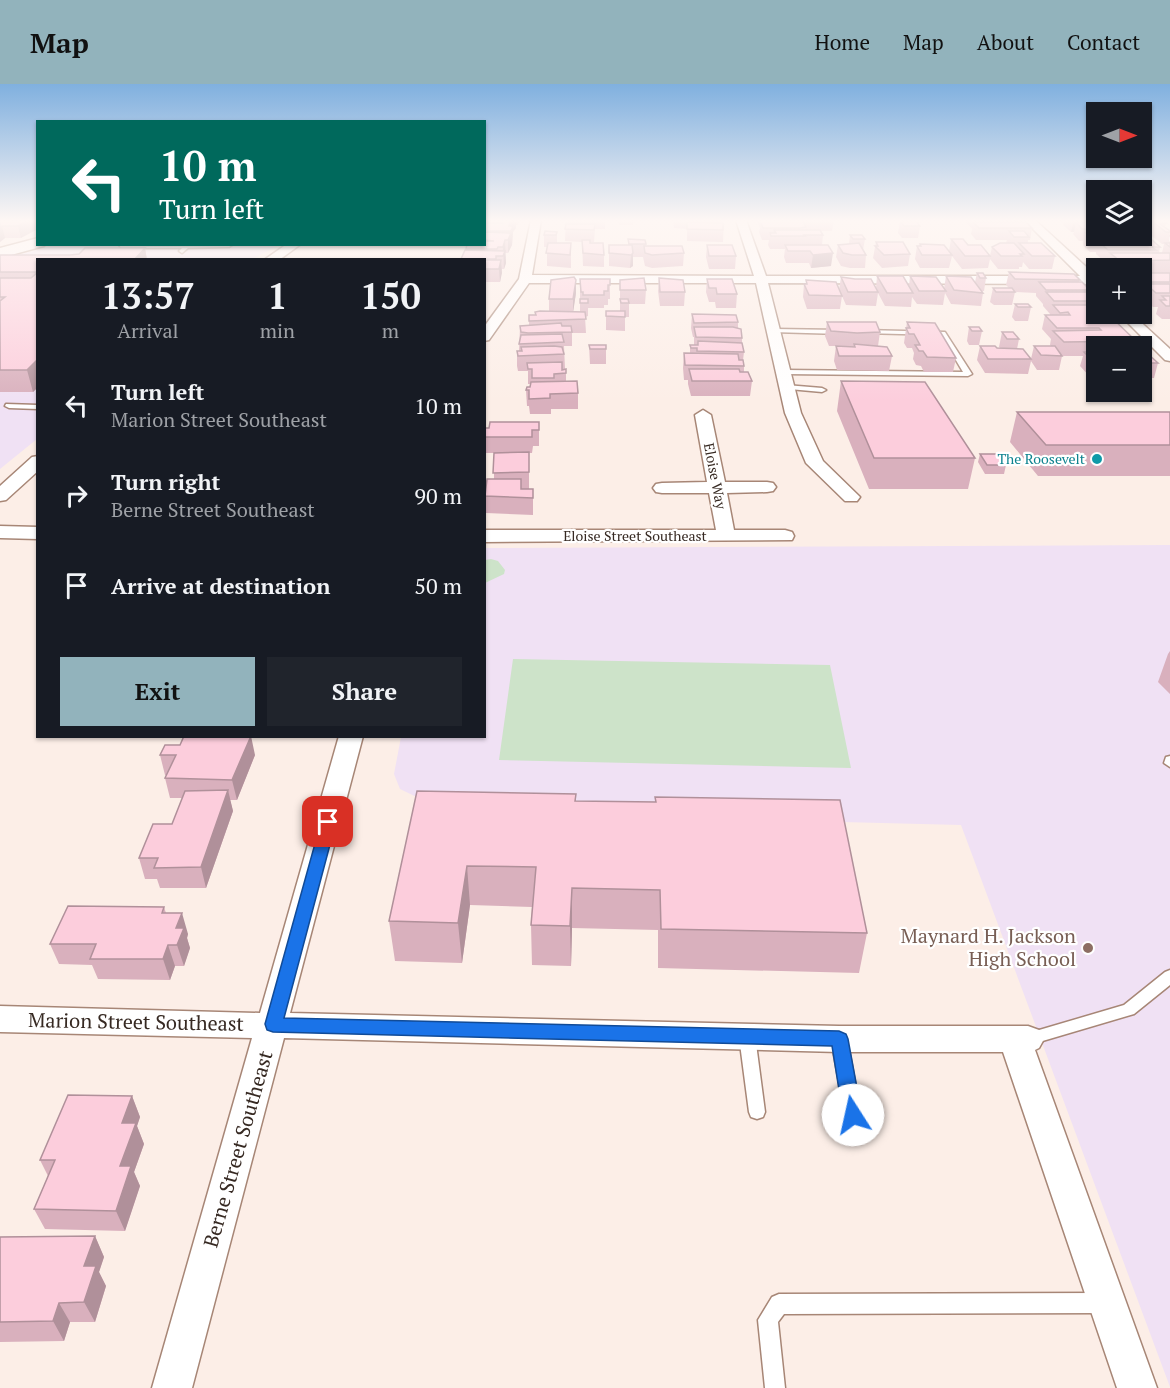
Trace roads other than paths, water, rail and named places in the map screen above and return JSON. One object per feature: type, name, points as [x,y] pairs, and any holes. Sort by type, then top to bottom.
[{"type":"street","points":[[486,334],[518,293],[524,281]]},
{"type":"street","points":[[761,281],[787,379],[793,413],[815,463],[851,497]]},
{"type":"street","points":[[967,281],[1086,282]]},
{"type":"street","points":[[1135,324],[1170,357]]},
{"type":"street","name":"Eloise Way","points":[[703,415],[726,536]]},
{"type":"street","points":[[0,496],[36,463]]},
{"type":"street","points":[[663,488],[767,487]]},
{"type":"street","points":[[0,532],[36,533]]},
{"type":"street","name":"Eloise Street Southeast","points":[[486,536],[785,536]]},
{"type":"street","name":"Berne Street Southeast","points":[[172,1388],[350,738]]},
{"type":"street","name":"Marion Street Southeast","points":[[0,1019],[839,1039],[1022,1039]]},
{"type":"street","points":[[1022,1039],[1137,1388]]},
{"type":"lane","points":[[774,331],[943,333],[969,374],[787,379]]},
{"type":"lane","points":[[787,379],[822,390]]},
{"type":"lane","points":[[9,406],[36,407]]},
{"type":"lane","points":[[1022,1039],[1129,1010],[1170,976]]},
{"type":"lane","points":[[747,1036],[756,1112]]},
{"type":"lane","points":[[839,1039],[853,1115]]},
{"type":"lane","points":[[775,1388],[768,1320],[779,1304],[1108,1304]]},
{"type":"place","name":"The Roosevelt","points":[[1097,459]]},
{"type":"place","name":"Maynard H. Jackson High School","points":[[1088,948]]}]
